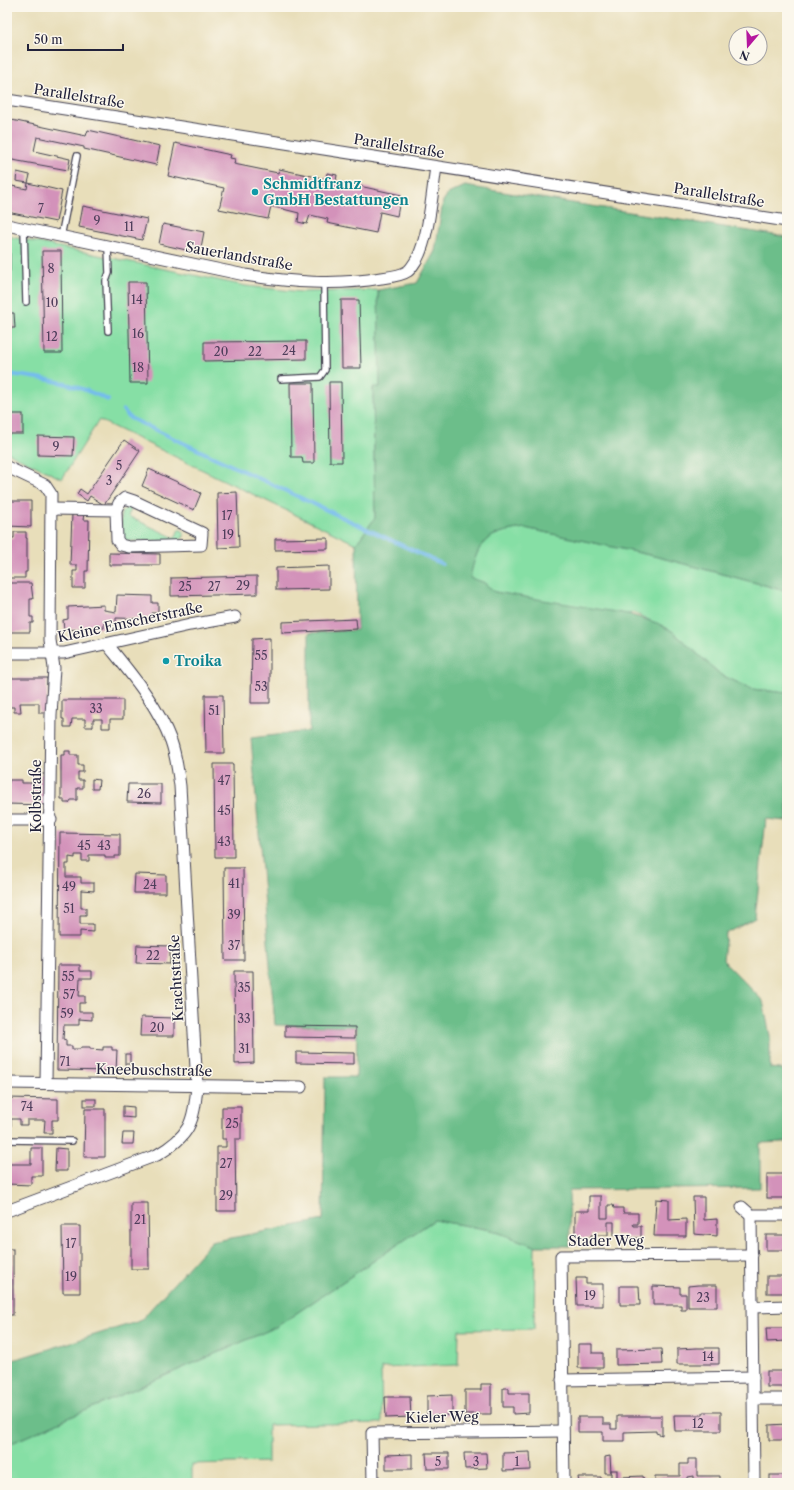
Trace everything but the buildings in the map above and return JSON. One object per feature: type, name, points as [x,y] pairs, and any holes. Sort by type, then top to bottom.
[{"type":"street","name":"Parallelstraße","points":[[7,100],[787,221]]},
{"type":"street","name":"Sauerlandstraße","points":[[7,225],[245,275],[282,281],[324,282],[370,280],[407,271],[417,259],[424,242],[436,167]]},
{"type":"street","name":"Kolbstraße","points":[[7,467],[45,485],[51,494],[52,508],[50,640],[54,668],[51,715],[51,820],[46,1083]]},
{"type":"street","points":[[125,498],[134,501],[202,533],[201,545],[121,546],[117,540],[116,510],[119,503],[125,498]]},
{"type":"street","points":[[52,508],[116,510]]},
{"type":"street","name":"Kleine Emscherstraße","points":[[7,653],[64,653],[190,624],[235,617]]},
{"type":"street","name":"Krachtstraße","points":[[7,1211],[157,1155],[182,1138],[187,1130],[195,1108],[197,1086],[180,786],[176,764],[171,742],[161,719],[146,693],[107,644]]},
{"type":"street","points":[[7,820],[51,820]]},
{"type":"street","name":"Kneebuschstraße","points":[[7,1083],[301,1087]]},
{"type":"street","points":[[742,1207],[751,1215],[787,1215]]},
{"type":"street","points":[[751,1215],[754,1483]]},
{"type":"street","name":"Stader Weg","points":[[564,1483],[561,1256],[752,1255]]},
{"type":"street","points":[[753,1307],[787,1306]]},
{"type":"street","points":[[562,1380],[753,1377]]},
{"type":"street","points":[[753,1399],[787,1398]]},
{"type":"street","name":"Kieler Weg","points":[[373,1483],[372,1433],[563,1431]]},
{"type":"lane","points":[[61,237],[77,156]]},
{"type":"lane","points":[[24,229],[26,302]]},
{"type":"lane","points":[[108,247],[109,273],[106,280],[108,331]]},
{"type":"lane","points":[[281,379],[320,377],[325,370],[324,282]]},
{"type":"lane","points":[[7,1140],[72,1141]]},
{"type":"green space","points":[[465,186],[787,237],[787,591],[654,556],[525,528],[501,533],[486,541],[476,555],[470,578],[483,582],[495,592],[628,614],[657,623],[672,631],[721,675],[752,689],[787,693],[787,821],[766,819],[755,918],[726,934],[723,960],[763,1001],[770,1036],[770,1068],[787,1070],[787,1142],[760,1143],[760,1188],[569,1190],[570,1246],[535,1246],[491,1230],[434,1220],[276,1327],[7,1445],[7,1362],[140,1321],[211,1242],[323,1220],[325,1077],[356,1077],[357,1027],[275,1025],[251,738],[309,731],[309,633],[357,630],[356,544],[375,518],[373,387],[380,387],[378,290],[417,283],[435,251],[443,201],[448,194]]},
{"type":"green space","points":[[7,236],[246,286],[302,292],[378,290],[380,387],[373,388],[375,518],[356,544],[99,420],[62,479],[7,452]]},
{"type":"green space","points":[[127,507],[132,507],[128,516],[175,538],[179,529],[183,531],[184,537],[178,541],[126,541],[122,537],[121,513]]},
{"type":"green space","points":[[525,528],[654,556],[787,591],[787,693],[752,689],[721,675],[672,631],[632,612],[624,616],[495,592],[483,582],[469,579],[476,555],[480,547],[486,541],[501,533]]},
{"type":"green space","points":[[434,1220],[491,1230],[535,1246],[534,1329],[459,1330],[458,1365],[381,1368],[382,1423],[268,1425],[268,1462],[192,1464],[192,1483],[7,1483],[7,1445],[276,1327]]},
{"type":"waterway","points":[[7,374],[34,377],[71,385],[108,400]]},
{"type":"waterway","points":[[123,410],[130,418],[442,564]]},
{"type":"place","name":"Schmidtfranz GmbH Bestattungen","points":[[255,192]]},
{"type":"place","name":"Troika","points":[[166,661]]}]
